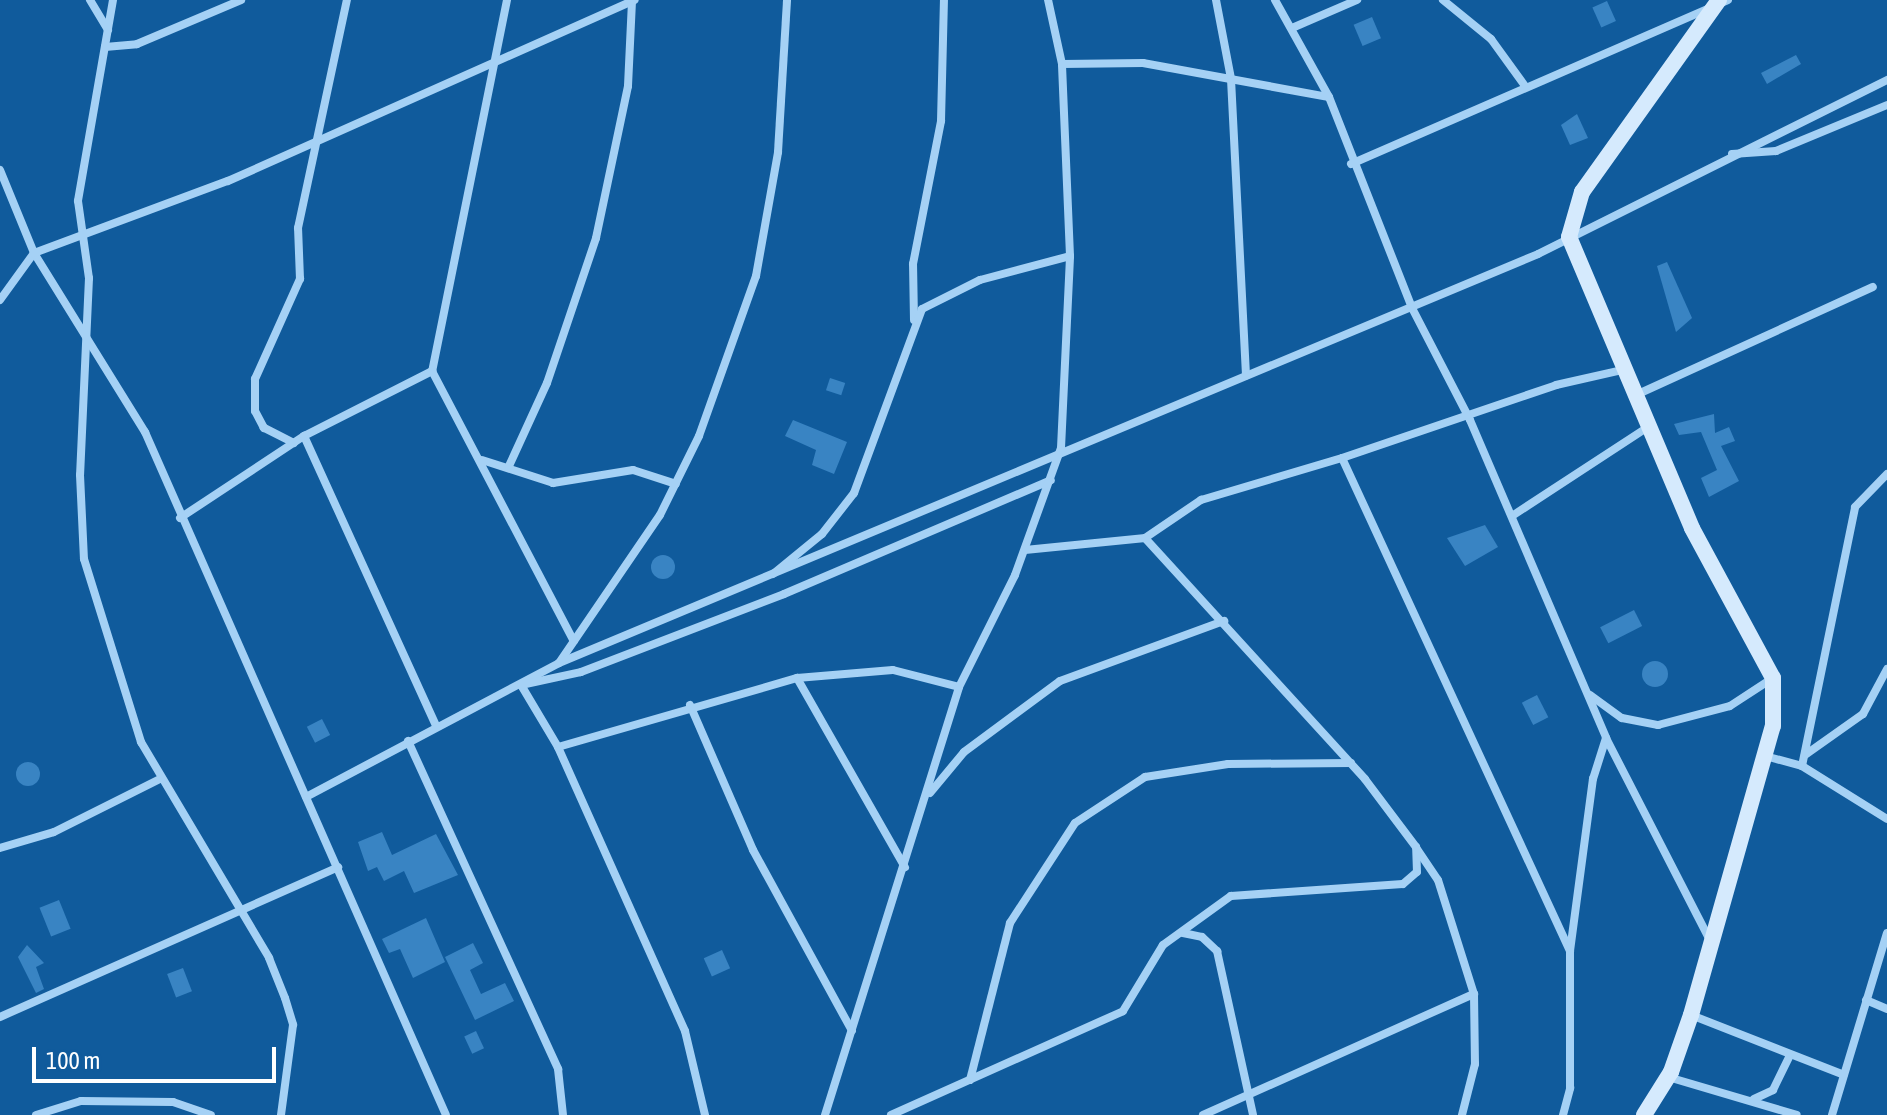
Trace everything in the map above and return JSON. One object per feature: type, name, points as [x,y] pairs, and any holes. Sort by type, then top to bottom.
[{"type":"street","points":[[90,0],[108,30]]},
{"type":"street","points":[[113,0],[85,137],[79,241],[89,278],[80,475],[84,559],[111,664],[160,779],[269,958],[293,1025],[281,1115]]},
{"type":"street","points":[[105,47],[137,44],[241,0]]},
{"type":"street","points":[[294,443],[264,428],[255,411],[255,379],[300,279],[298,228],[347,0]]},
{"type":"street","points":[[507,0],[432,371],[468,446],[482,460],[574,641]]},
{"type":"street","points":[[559,663],[676,484],[756,276],[778,152],[787,0]]},
{"type":"street","points":[[914,326],[913,264],[941,121],[944,0]]},
{"type":"street","points":[[825,1115],[927,798],[959,687],[1025,550],[1061,448],[1070,256],[1062,64],[1048,0]]},
{"type":"street","points":[[1216,0],[1231,79],[1246,376]]},
{"type":"street","points":[[1275,0],[1329,97],[1351,164],[1412,308],[1470,420],[1606,738],[1712,943]]},
{"type":"street","points":[[1292,28],[1357,0]]},
{"type":"street","points":[[1443,0],[1491,39],[1525,86]]},
{"type":"street","points":[[0,300],[34,253],[79,241],[495,58],[634,1],[628,86],[596,238],[547,383],[509,466]]},
{"type":"street","points":[[1351,164],[1718,2]]},
{"type":"street","points":[[1644,1115],[1668,1077],[1691,1015],[1765,756],[1773,678],[1692,528],[1648,427],[1627,369],[1587,294],[1569,237],[1582,192],[1718,2]]},
{"type":"street","points":[[1062,64],[1143,63],[1329,97]]},
{"type":"street","points":[[306,797],[559,663],[764,582],[1061,448],[1412,308],[1569,237],[1731,154],[1887,80]]},
{"type":"street","points":[[1731,154],[1776,151],[1887,105]]},
{"type":"street","points":[[0,170],[34,253],[145,432],[180,518],[446,1115]]},
{"type":"street","points":[[764,582],[822,534],[854,493],[922,309],[949,291],[1070,256]]},
{"type":"street","points":[[1638,394],[1873,287]]},
{"type":"street","points":[[1025,550],[1145,538],[1201,500],[1470,420],[1556,385],[1627,369]]},
{"type":"street","points":[[180,518],[304,436],[432,371]]},
{"type":"street","points":[[1512,516],[1648,427]]},
{"type":"street","points":[[304,436],[436,726]]},
{"type":"street","points":[[1342,458],[1570,951]]},
{"type":"street","points":[[482,460],[509,466],[553,483],[633,470],[676,484]]},
{"type":"street","points":[[1802,766],[1855,507],[1887,474]]},
{"type":"street","points":[[521,685],[581,672],[784,594],[1051,480]]},
{"type":"street","points":[[1145,538],[1351,763],[1438,880],[1474,994],[1475,1064],[1462,1115]]},
{"type":"street","points":[[927,798],[964,752],[1060,681],[1224,621]]},
{"type":"street","points":[[1805,755],[1863,714],[1887,669]]},
{"type":"street","points":[[558,747],[690,705],[797,678],[893,670],[959,687]]},
{"type":"street","points":[[797,678],[905,867]]},
{"type":"street","points":[[1589,695],[1622,718],[1658,725],[1730,706],[1773,678]]},
{"type":"street","points":[[521,685],[558,747],[685,1031],[705,1115]]},
{"type":"street","points":[[690,705],[753,850],[852,1031]]},
{"type":"street","points":[[1563,1115],[1570,1088],[1570,951],[1593,779],[1606,738]]},
{"type":"street","points":[[408,741],[558,1069],[563,1115]]},
{"type":"street","points":[[1765,756],[1802,766],[1887,819]]},
{"type":"street","points":[[970,1080],[1010,923],[1075,823],[1145,777],[1228,764],[1351,763]]},
{"type":"street","points":[[0,848],[54,832],[160,779]]},
{"type":"street","points":[[891,1115],[1123,1011],[1163,945],[1231,896],[1403,884],[1417,872],[1416,847]]},
{"type":"street","points":[[0,1017],[338,867]]},
{"type":"street","points":[[1183,933],[1202,937],[1217,951],[1253,1115]]},
{"type":"street","points":[[1832,1115],[1887,933]]},
{"type":"street","points":[[1203,1115],[1474,994]]},
{"type":"street","points":[[1866,1000],[1887,1009]]},
{"type":"street","points":[[1691,1015],[1844,1075]]},
{"type":"street","points":[[1754,1100],[1773,1090],[1790,1055]]},
{"type":"street","points":[[1668,1077],[1797,1115]]},
{"type":"street","points":[[1654,1115],[1657,1095]]},
{"type":"street","points":[[36,1115],[81,1101],[173,1102],[211,1115]]},
{"type":"building","points":[[1607,1],[1616,21],[1601,28],[1592,8]]},
{"type":"building","points":[[1372,17],[1381,38],[1363,46],[1354,25]]},
{"type":"building","points":[[1796,55],[1801,64],[1767,84],[1761,73]]},
{"type":"building","points":[[1577,114],[1588,138],[1570,145],[1561,125]]},
{"type":"building","points":[[1667,262],[1692,318],[1676,332],[1657,266]]},
{"type":"building","points":[[830,378],[845,383],[841,395],[826,390]]},
{"type":"building","points":[[1714,414],[1715,433],[1729,427],[1735,441],[1721,446],[1739,481],[1709,497],[1701,478],[1717,470],[1701,432],[1679,435],[1674,424]]},
{"type":"building","points":[[793,420],[847,442],[834,474],[812,465],[816,450],[785,436]]},
{"type":"building","points":[[1485,525],[1498,547],[1465,566],[1447,538]]},
{"type":"building","points":[[663,555],[671,559],[675,567],[671,575],[663,579],[655,575],[651,567],[655,559]]},
{"type":"building","points":[[1634,610],[1642,626],[1608,643],[1600,627]]},
{"type":"building","points":[[1655,661],[1664,665],[1668,674],[1664,683],[1655,687],[1646,683],[1642,674],[1646,665]]},
{"type":"building","points":[[1537,695],[1548,717],[1533,725],[1522,703]]},
{"type":"building","points":[[322,719],[330,735],[315,743],[307,727]]},
{"type":"building","points":[[28,762],[36,766],[40,774],[36,782],[28,786],[20,782],[16,774],[20,766]]},
{"type":"building","points":[[382,832],[392,855],[436,834],[458,875],[414,893],[404,871],[384,881],[377,867],[368,871],[358,842]]},
{"type":"building","points":[[59,900],[71,929],[51,937],[40,908]]},
{"type":"building","points":[[426,918],[445,962],[413,978],[400,949],[389,953],[382,939]]},
{"type":"building","points":[[473,943],[483,963],[470,970],[481,994],[505,983],[514,1001],[475,1020],[445,957]]},
{"type":"building","points":[[27,945],[44,963],[36,967],[44,989],[36,993],[18,957]]},
{"type":"building","points":[[722,950],[730,968],[712,976],[704,958]]},
{"type":"building","points":[[183,968],[192,991],[176,997],[167,974]]},
{"type":"building","points":[[476,1031],[484,1048],[472,1054],[464,1036]]}]
